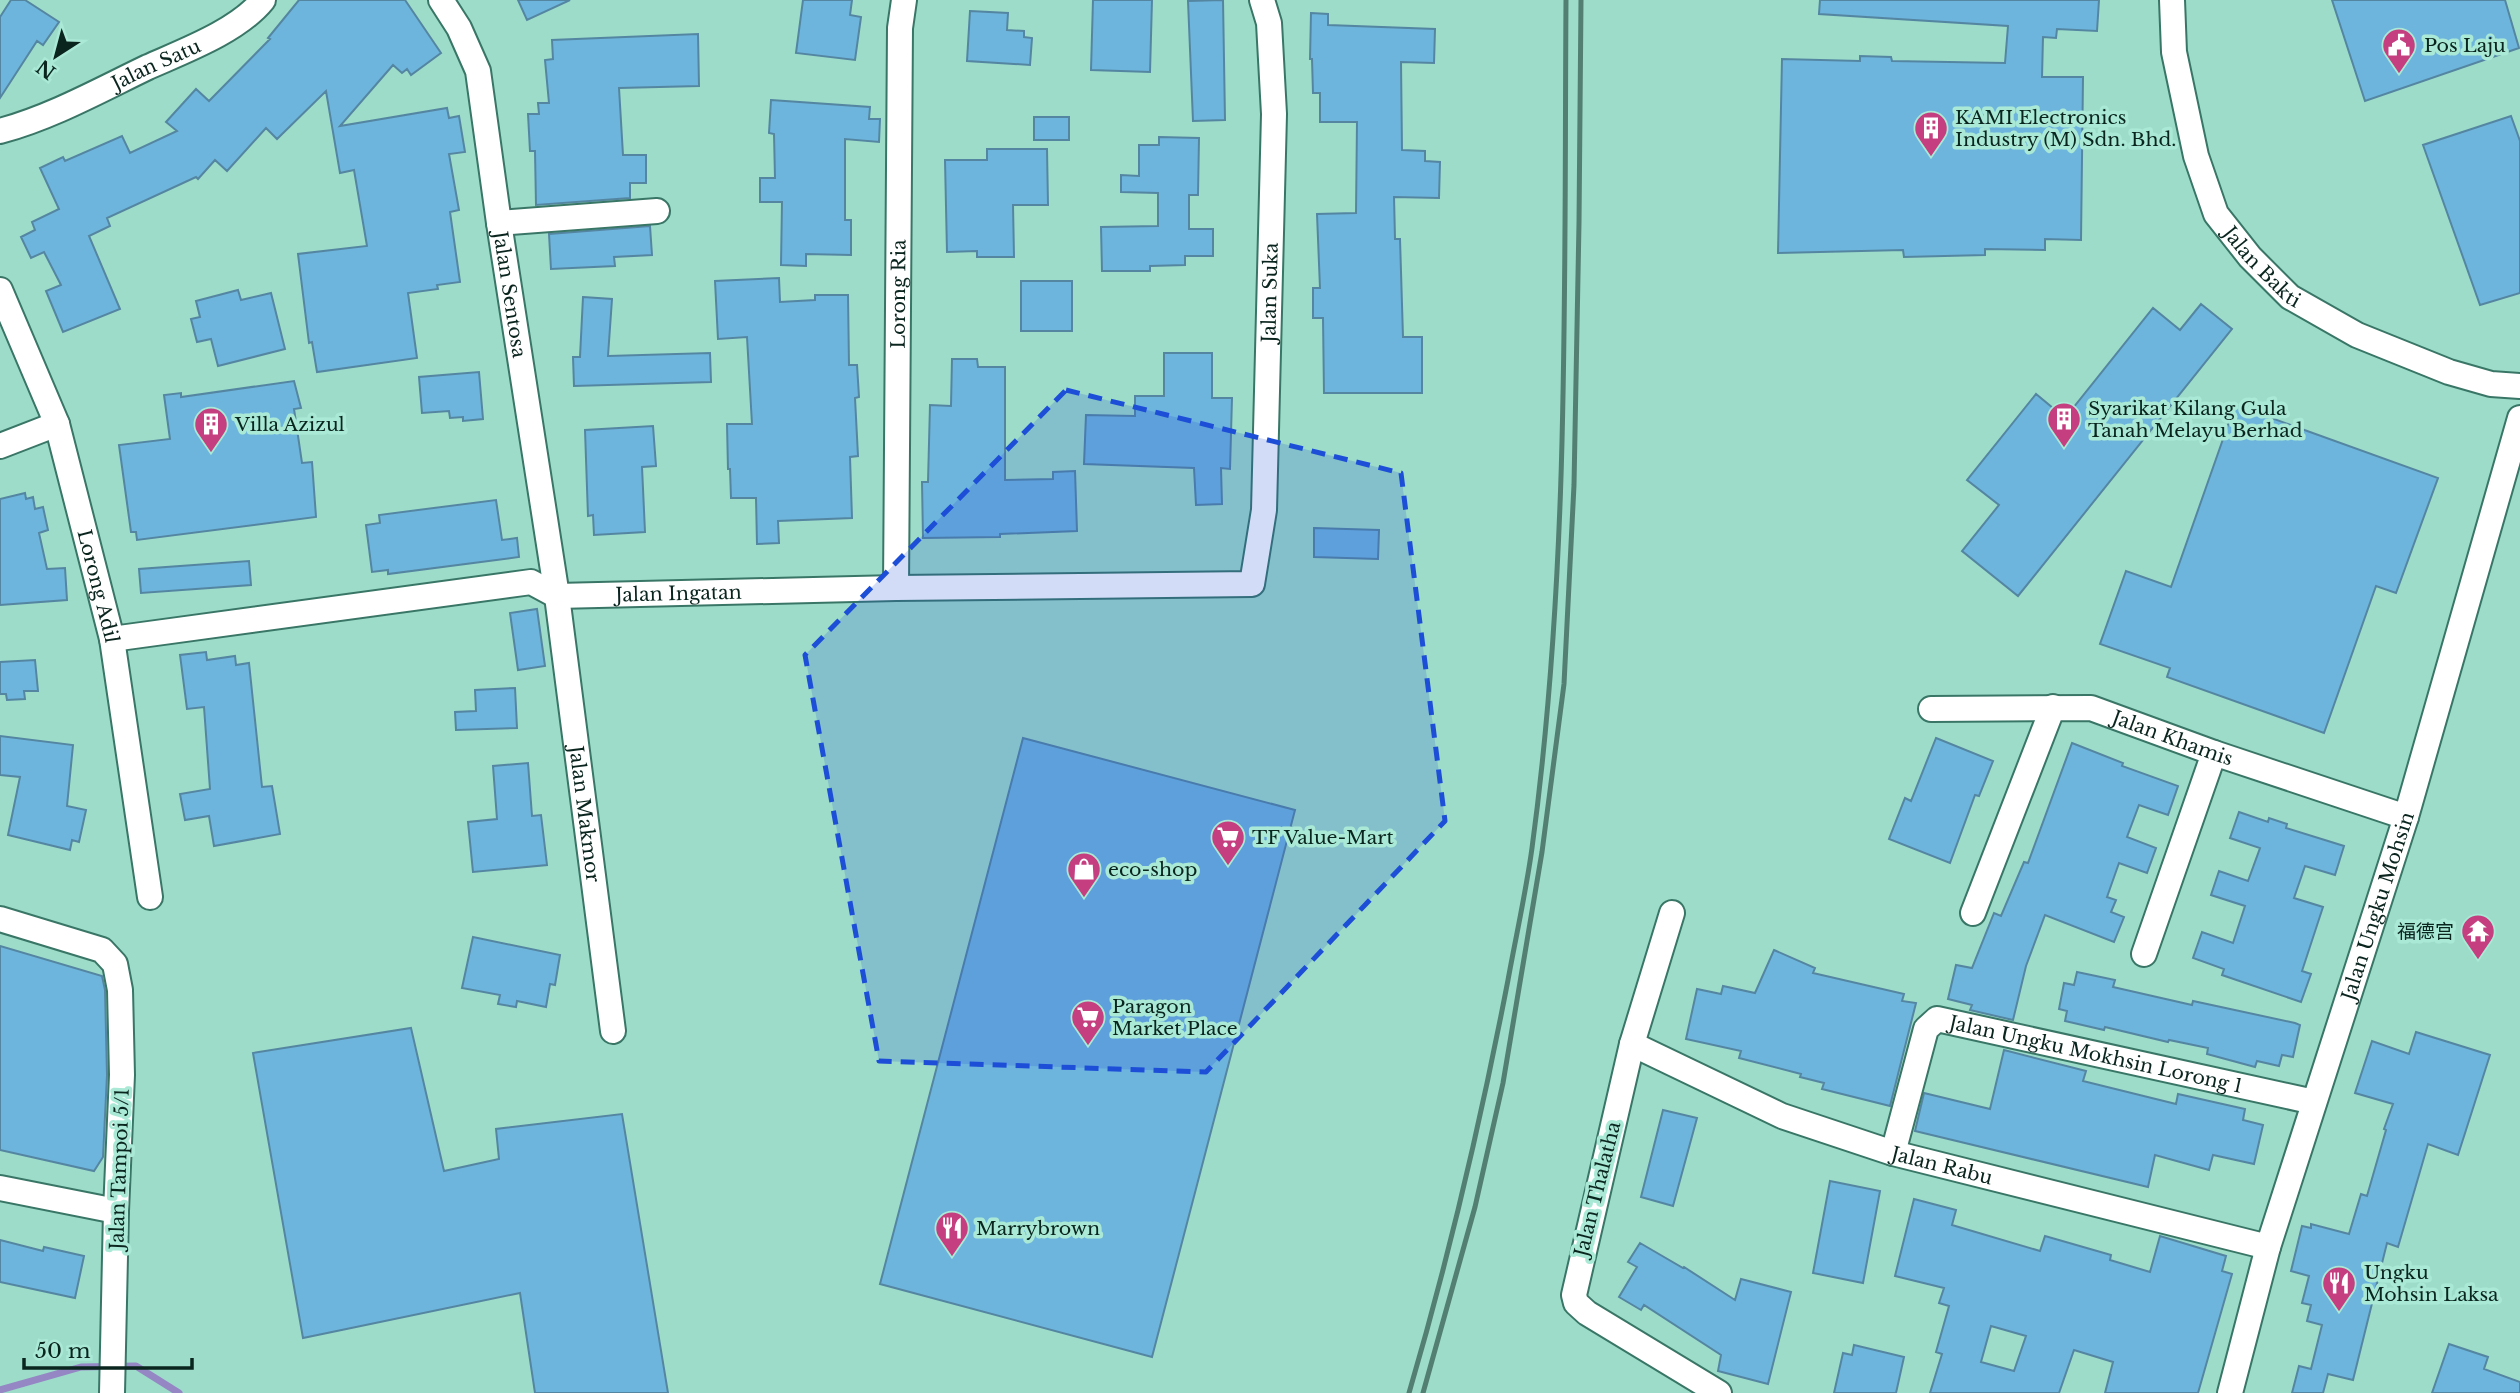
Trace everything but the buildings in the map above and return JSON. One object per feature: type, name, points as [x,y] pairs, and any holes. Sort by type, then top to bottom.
[{"type":"street","name":"Jalan Satu","points":[[0,131],[51,114],[208,39],[242,19],[263,0]]},
{"type":"street","name":"Jalan Sentosa","points":[[441,0],[459,28],[478,71],[557,596]]},
{"type":"street","name":"Lorong Ria","points":[[895,588],[900,28],[904,0]]},
{"type":"street","name":"Jalan Suka","points":[[1252,584],[1264,510],[1274,114],[1269,23],[1262,0]]},
{"type":"street","name":"Jalan Bakti","points":[[2172,0],[2174,52],[2196,156],[2216,214],[2250,257],[2290,297],[2357,335],[2449,372],[2491,384],[2520,386]]},
{"type":"street","points":[[499,223],[657,211]]},
{"type":"street","name":"Lorong Adil","points":[[0,290],[57,424],[112,639],[150,897]]},
{"type":"street","name":"Jalan Ungku Mohsin","points":[[2237,1391],[2268,1247],[2406,817],[2520,418]]},
{"type":"street","points":[[0,446],[57,424]]},
{"type":"street","name":"Jalan Ingatan","points":[[112,639],[531,582],[557,596],[895,588],[1252,584]]},
{"type":"street","name":"Jalan Makmor","points":[[557,596],[613,1031]]},
{"type":"street","points":[[1973,913],[2053,707]]},
{"type":"street","name":"Jalan Khamis","points":[[1931,709],[2091,708],[2214,753],[2406,817]]},
{"type":"street","points":[[2144,954],[2214,753]]},
{"type":"street","name":"Jalan Thalatha","points":[[1672,913],[1632,1044],[1574,1295],[1576,1303],[1587,1313],[1719,1393]]},
{"type":"street","name":"Jalan Tampoi 5/1","points":[[0,919],[103,950],[116,964],[120,990],[122,1075],[112,1393]]},
{"type":"street","name":"Jalan Ungku Mokhsin Lorong 1","points":[[1893,1153],[1926,1029],[1937,1019],[2314,1102]]},
{"type":"street","name":"Jalan Rabu","points":[[1632,1044],[1782,1116],[1893,1153],[2268,1247]]},
{"type":"street","points":[[0,1188],[116,1211]]},
{"type":"highlighted area","points":[[1066,390],[1401,473],[1445,821],[1206,1072],[879,1061],[805,655]]},
{"type":"waterway","points":[[0,1390],[81,1367],[136,1366],[179,1393]]},
{"type":"railway","points":[[1409,1393],[1451,1239],[1498,1032],[1530,864],[1544,743],[1559,531],[1564,318],[1566,0]]},
{"type":"railway","points":[[1423,1393],[1475,1207],[1503,1083],[1542,852],[1564,684],[1574,485],[1581,0]]},
{"type":"place","name":"Pos Laju","points":[[2399,75]]},
{"type":"place","name":"KAMI Electronics Industry (M) Sdn. Bhd.","points":[[1931,158]]},
{"type":"place","name":"Syarikat Kilang Gula Tanah Melayu Berhad","points":[[2064,449]]},
{"type":"place","name":"Villa Azizul","points":[[211,454]]},
{"type":"place","name":"TF Value-Mart","points":[[1228,867]]},
{"type":"place","name":"eco-shop","points":[[1084,899]]},
{"type":"place","name":"福德宫","points":[[2478,961]]},
{"type":"place","name":"Paragon Market Place","points":[[1088,1047]]},
{"type":"place","name":"Marrybrown","points":[[952,1258]]},
{"type":"place","name":"Ungku Mohsin Laksa","points":[[2339,1313]]}]
